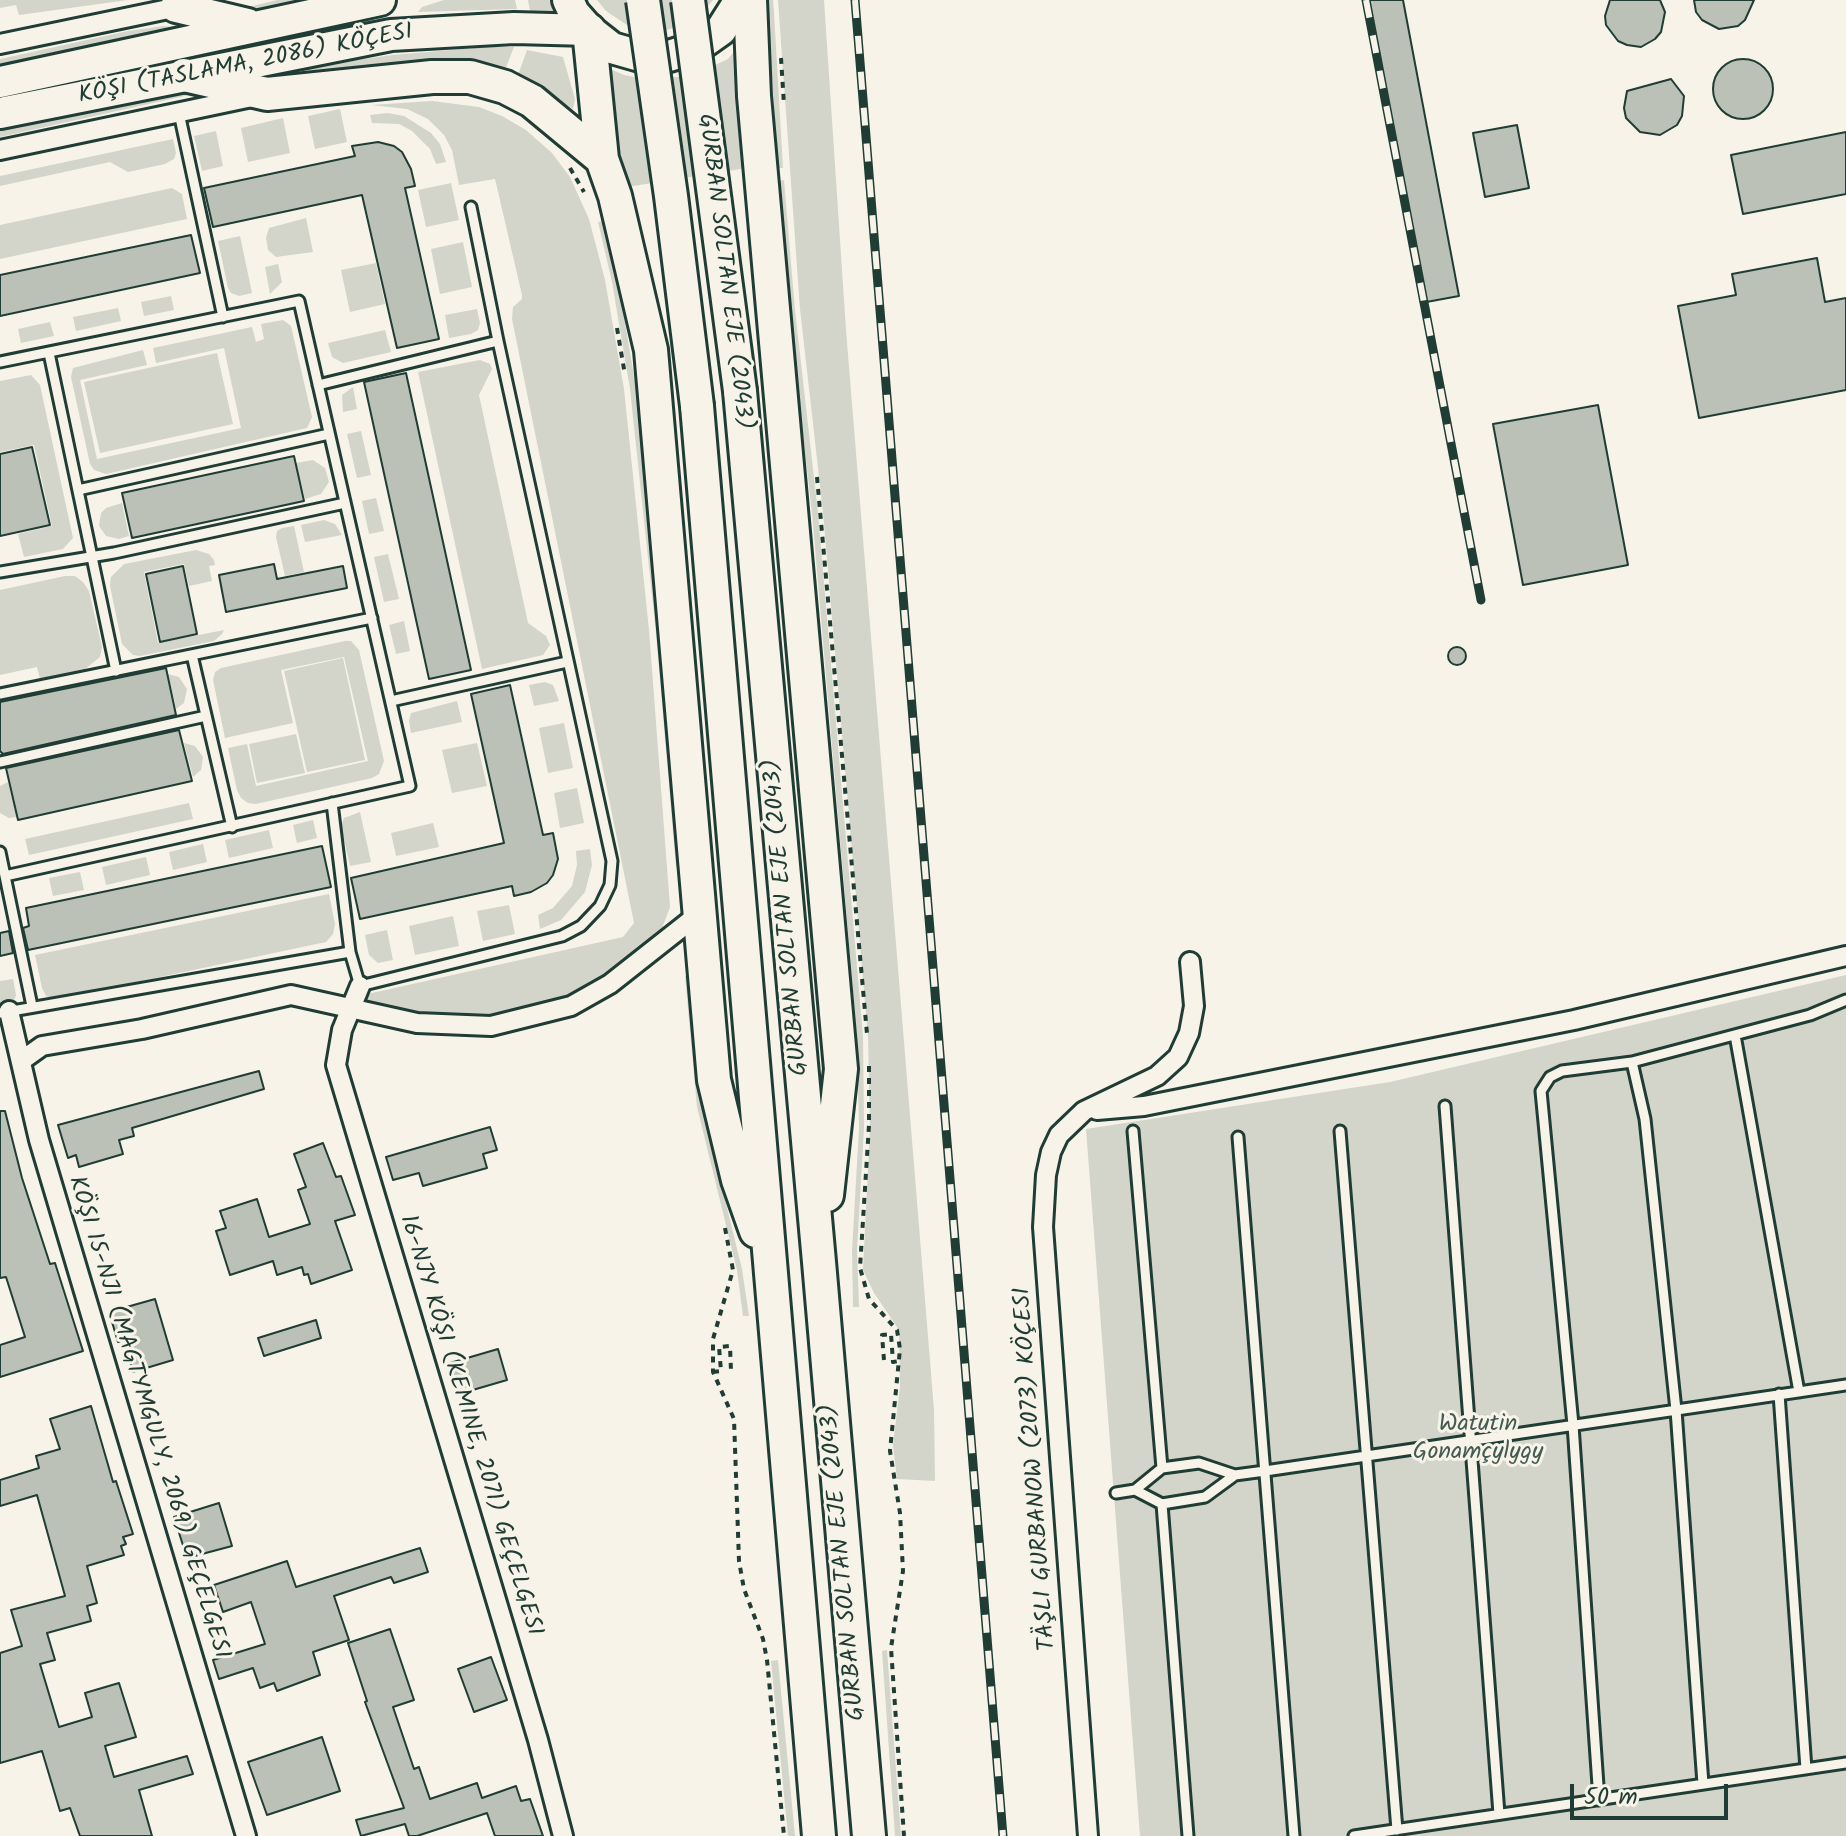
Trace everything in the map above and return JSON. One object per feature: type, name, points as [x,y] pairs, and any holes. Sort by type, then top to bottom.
[{"type":"highway","name":"GURBAN SOLTAN EJE (2043)","points":[[643,0],[697,406],[819,1836]]},
{"type":"highway","name":"GURBAN SOLTAN EJE (2043)","points":[[688,0],[740,391],[869,1836]]},
{"type":"highway","points":[[750,0],[757,128],[841,1069],[819,1262]]},
{"type":"highway","points":[[589,30],[602,159],[615,196],[651,350],[714,1080],[738,1180],[771,1275]]},
{"type":"highway","points":[[184,75],[267,94],[432,77],[470,77],[505,87],[532,101],[602,159]]},
{"type":"main road","name":"KÖŞI (TASLAMA, 2086) KÖÇESI","points":[[0,82],[380,0]]},
{"type":"main road","points":[[568,0],[574,13],[589,30],[612,48],[640,56],[669,56],[697,47],[721,30],[740,0]]},
{"type":"main road","points":[[176,7],[257,27]]},
{"type":"main road","name":"KÖŞI (TASLAMA, 2086) KÖÇESI","points":[[0,113],[391,35],[514,28],[589,30]]},
{"type":"street","points":[[0,44],[206,0]]},
{"type":"street","points":[[0,150],[267,94]]},
{"type":"street","points":[[21,1061],[42,1046],[142,1029],[291,995],[417,1023],[491,1026],[571,1006],[610,984],[700,913]]},
{"type":"street","points":[[1084,1111],[1144,1106],[1574,1020],[1846,956]]},
{"type":"street","points":[[1084,1111],[1157,1076],[1178,1057],[1189,1033],[1194,1006],[1190,962]]},
{"type":"street","name":"16-NJY KÖŞI (KEMINE, 2071) GEÇELGESI","points":[[360,986],[342,1030],[336,1065],[538,1740],[563,1836]]},
{"type":"street","name":"KÖŞI 15-NJI (MAGTYMGULY, 2069) GEÇELGESI","points":[[5,1012],[21,1061],[44,1155],[246,1836]]},
{"type":"street","name":"TÄŞLI GURBANOW (2073) KÖÇESI","points":[[1084,1111],[1059,1135],[1051,1152],[1046,1175],[1043,1227],[1088,1836]]},
{"type":"lane","points":[[179,112],[223,317]]},
{"type":"lane","points":[[332,803],[350,952],[360,986],[562,936],[581,926],[600,906],[610,885],[612,861],[471,207]]},
{"type":"lane","points":[[0,362],[299,301],[410,786],[5,876]]},
{"type":"lane","points":[[318,385],[498,341]]},
{"type":"lane","points":[[49,353],[116,671]]},
{"type":"lane","points":[[78,490],[329,434]]},
{"type":"lane","points":[[0,572],[345,503]]},
{"type":"lane","points":[[0,694],[372,618]]},
{"type":"lane","points":[[192,655],[232,827]]},
{"type":"lane","points":[[391,701],[567,662]]},
{"type":"lane","points":[[0,762],[206,716]]},
{"type":"lane","points":[[0,852],[5,876],[4,892],[32,1006]]},
{"type":"lane","points":[[5,1012],[350,952]]},
{"type":"lane","points":[[1599,1800],[1573,1425],[1541,1091],[1550,1077],[1562,1071],[1632,1062],[1810,1015],[1846,1000]]},
{"type":"lane","points":[[1735,1035],[1799,1392]]},
{"type":"lane","points":[[1632,1062],[1645,1119],[1676,1410],[1703,1784]]},
{"type":"lane","points":[[1445,1106],[1499,1814]]},
{"type":"lane","points":[[1133,1131],[1162,1468]]},
{"type":"lane","points":[[1340,1131],[1397,1830]]},
{"type":"lane","points":[[1238,1137],[1294,1836]]},
{"type":"lane","points":[[1116,1493],[1135,1490],[1162,1468],[1199,1463],[1235,1475],[1846,1385]]},
{"type":"lane","points":[[1779,1394],[1806,1769]]},
{"type":"lane","points":[[1135,1490],[1162,1504],[1205,1497],[1235,1475]]},
{"type":"lane","points":[[1162,1504],[1188,1836]]},
{"type":"lane","points":[[1354,1836],[1846,1763]]},
{"type":"path","points":[[884,1360],[882,1335],[891,1334],[893,1362],[899,1361]]},
{"type":"path","points":[[713,1372],[721,1371],[719,1347],[730,1346],[731,1371]]},
{"type":"green space","points":[[0,0],[128,0],[19,15],[16,5],[0,8]]},
{"type":"green space","points":[[277,0],[306,0],[254,12],[236,10]]},
{"type":"green space","points":[[444,0],[515,0],[517,9],[418,12],[422,7]]},
{"type":"green space","points":[[528,0],[554,0],[554,10],[530,11]]},
{"type":"green space","points":[[597,0],[713,0],[687,24],[659,32],[630,27],[606,11]]},
{"type":"green space","points":[[767,0],[773,0],[783,168],[778,168]]},
{"type":"green space","points":[[778,0],[824,0],[846,330],[934,1410],[935,1481],[897,1479],[893,1445],[900,1387],[899,1330],[874,1293],[863,1270],[870,1128],[868,1037],[823,512],[800,309]]},
{"type":"green space","points":[[163,26],[186,28],[0,68],[0,59]]},
{"type":"green space","points":[[740,44],[747,168],[627,187],[599,64],[624,75],[645,79],[692,76],[728,59]]},
{"type":"green space","points":[[514,47],[505,70],[457,59],[274,82],[248,78],[392,55]]},
{"type":"green space","points":[[527,50],[563,57],[575,99],[573,109],[518,75]]},
{"type":"green space","points":[[174,90],[198,93],[0,137],[0,127]]},
{"type":"green space","points":[[432,101],[479,107],[526,130],[552,153],[570,177],[589,219],[605,280],[624,389],[649,630],[670,907],[658,939],[630,971],[536,1013],[469,1020],[415,1016],[373,1007],[362,999],[363,995],[623,937],[634,923],[512,319],[513,307],[522,295],[495,179],[459,185],[452,150],[444,135],[428,119],[407,109],[371,105]]},
{"type":"green space","points":[[340,109],[347,142],[315,149],[308,116]]},
{"type":"green space","points":[[388,113],[404,116],[431,133],[440,144],[446,162],[436,164],[430,149],[412,131],[399,124],[372,123],[370,115]]},
{"type":"green space","points":[[283,118],[290,153],[248,162],[241,128]]},
{"type":"green space","points":[[216,131],[223,166],[202,171],[194,136]]},
{"type":"green space","points":[[173,139],[176,153],[174,159],[165,164],[128,172],[110,162],[0,186],[0,176]]},
{"type":"green space","points":[[784,180],[818,513],[863,1037],[864,1128],[857,1250],[859,1307],[853,1307],[852,1251],[859,1128],[857,1037],[812,513],[789,310],[779,181]]},
{"type":"green space","points":[[451,183],[459,220],[426,227],[418,190]]},
{"type":"green space","points":[[172,188],[182,194],[187,219],[0,259],[0,225]]},
{"type":"green space","points":[[306,218],[313,252],[276,257],[268,250],[266,238],[269,228]]},
{"type":"green space","points":[[604,221],[618,281],[636,388],[662,632],[681,867],[676,867],[656,633],[630,389],[612,282],[598,222]]},
{"type":"green space","points":[[240,236],[252,293],[239,296],[228,288],[218,241]]},
{"type":"green space","points":[[463,242],[472,287],[440,294],[431,249]]},
{"type":"green space","points":[[376,263],[385,304],[350,312],[341,270]]},
{"type":"green space","points":[[278,264],[282,282],[270,294],[265,267]]},
{"type":"green space","points":[[171,296],[174,310],[144,316],[141,302]]},
{"type":"green space","points":[[118,308],[121,321],[76,331],[73,317]]},
{"type":"green space","points":[[477,309],[478,330],[449,338],[445,315]]},
{"type":"green space","points":[[283,320],[291,326],[312,417],[307,428],[106,474],[94,470],[90,464],[71,377],[73,368],[143,350],[147,365],[80,380],[97,459],[241,428],[224,348],[156,363],[153,348],[252,327],[256,342],[264,339],[261,324]]},
{"type":"green space","points":[[50,322],[54,336],[21,343],[18,329]]},
{"type":"green space","points":[[385,330],[391,352],[343,363],[332,357],[328,343]]},
{"type":"green space","points":[[217,353],[233,424],[100,453],[84,382]]},
{"type":"green space","points":[[480,360],[490,364],[492,369],[479,395],[528,623],[546,636],[550,645],[543,655],[482,669],[418,372]]},
{"type":"green space","points":[[31,375],[40,385],[73,538],[63,549],[24,557],[18,534],[52,526],[34,445],[0,452],[0,381]]},
{"type":"green space","points":[[353,387],[357,409],[343,412],[342,395]]},
{"type":"green space","points":[[361,431],[371,475],[357,478],[347,434]]},
{"type":"green space","points":[[313,460],[325,468],[329,482],[321,494],[305,499],[296,463]]},
{"type":"green space","points":[[376,498],[384,531],[369,534],[362,501]]},
{"type":"green space","points":[[122,503],[129,536],[119,539],[106,536],[99,526],[101,513]]},
{"type":"green space","points":[[324,520],[335,524],[342,535],[305,542],[301,525]]},
{"type":"green space","points":[[294,526],[304,572],[285,576],[277,531]]},
{"type":"green space","points":[[196,550],[209,554],[214,560],[215,565],[209,566],[212,581],[189,586],[184,564],[144,572],[158,643],[224,630],[222,634],[214,641],[133,655],[122,644],[110,586],[111,577],[124,564]]},
{"type":"green space","points":[[388,554],[399,599],[384,602],[374,557]]},
{"type":"green space","points":[[75,576],[89,591],[102,647],[100,657],[85,669],[40,679],[37,667],[0,675],[0,590]]},
{"type":"green space","points":[[404,621],[410,651],[396,654],[389,625]]},
{"type":"green space","points":[[351,641],[359,650],[384,761],[379,774],[256,804],[248,803],[237,790],[228,748],[247,744],[256,786],[368,761],[344,657],[281,670],[293,723],[225,738],[213,680],[215,672],[221,668]]},
{"type":"green space","points":[[343,658],[365,760],[307,772],[284,671]]},
{"type":"green space","points":[[168,674],[179,677],[187,689],[184,703],[176,709]]},
{"type":"green space","points":[[545,682],[553,685],[559,701],[534,706],[529,685]]},
{"type":"green space","points":[[457,701],[462,722],[411,733],[411,713]]},
{"type":"green space","points":[[564,723],[573,768],[548,773],[539,728]]},
{"type":"green space","points":[[296,734],[305,773],[257,783],[249,744]]},
{"type":"green space","points":[[184,743],[195,746],[203,757],[201,770],[193,777]]},
{"type":"green space","points":[[477,743],[487,786],[452,793],[442,750]]},
{"type":"green space","points":[[8,782],[17,817],[9,818],[0,813],[0,786]]},
{"type":"green space","points":[[577,788],[584,823],[560,828],[554,793]]},
{"type":"green space","points":[[189,803],[193,819],[29,855],[25,839]]},
{"type":"green space","points":[[360,812],[371,862],[350,866],[341,826],[344,818]]},
{"type":"green space","points":[[313,820],[317,838],[297,843],[293,825]]},
{"type":"green space","points":[[433,823],[439,847],[396,856],[391,833]]},
{"type":"green space","points":[[269,830],[273,848],[229,858],[225,840]]},
{"type":"green space","points":[[203,844],[207,862],[173,870],[169,852]]},
{"type":"green space","points":[[590,849],[592,865],[585,892],[561,920],[540,929],[538,915],[553,908],[572,886],[577,865],[576,851]]},
{"type":"green space","points":[[146,857],[150,875],[106,885],[102,867]]},
{"type":"green space","points":[[80,872],[84,890],[53,896],[49,878]]},
{"type":"green space","points":[[329,894],[335,924],[333,934],[326,942],[56,999],[46,996],[42,988],[35,955]]},
{"type":"green space","points":[[509,905],[515,934],[483,941],[477,911]]},
{"type":"green space","points":[[453,916],[459,946],[415,955],[409,926]]},
{"type":"green space","points":[[387,930],[393,960],[378,963],[369,955],[365,935]]},
{"type":"green space","name":"Watutin Gonamçylygy","points":[[1846,975],[1846,1836],[1140,1836],[1086,1129],[1390,1082]]},
{"type":"green space","points":[[685,976],[690,976],[702,1106],[742,1269],[749,1316],[743,1316],[737,1270],[697,1107]]},
{"type":"green space","points":[[13,979],[16,995],[13,1004],[0,1009],[0,981]]},
{"type":"green space","points":[[887,1650],[901,1836],[895,1836],[882,1651]]},
{"type":"green space","points":[[778,1660],[795,1836],[788,1836],[771,1661]]},
{"type":"building","points":[[1364,0],[1403,0],[1459,296],[1421,303]]},
{"type":"building","points":[[1610,0],[1660,0],[1665,12],[1661,32],[1641,47],[1618,41],[1606,25],[1605,16]]},
{"type":"building","points":[[1694,0],[1754,0],[1745,20],[1738,26],[1719,29],[1702,20],[1696,12]]},
{"type":"building","points":[[1743,59],[1764,68],[1773,89],[1764,110],[1743,119],[1722,110],[1713,89],[1722,68]]},
{"type":"building","points":[[1671,79],[1684,96],[1682,116],[1677,125],[1660,135],[1640,132],[1626,118],[1627,91]]},
{"type":"building","points":[[1517,125],[1529,188],[1485,197],[1473,133]]},
{"type":"building","points":[[1846,132],[1846,194],[1743,214],[1731,155]]},
{"type":"building","points":[[378,142],[394,146],[402,152],[411,169],[415,186],[405,188],[439,339],[397,348],[362,195],[213,227],[204,188],[355,156],[352,146]]},
{"type":"building","points":[[191,235],[200,273],[0,316],[0,275]]},
{"type":"building","points":[[1817,258],[1825,302],[1846,298],[1846,390],[1699,418],[1678,306],[1736,295],[1732,274]]},
{"type":"building","points":[[406,373],[471,670],[429,679],[364,382]]},
{"type":"building","points":[[1598,405],[1628,565],[1523,585],[1493,424]]},
{"type":"building","points":[[32,447],[50,525],[0,536],[0,454]]},
{"type":"building","points":[[294,456],[304,501],[132,538],[122,493]]},
{"type":"building","points":[[274,564],[277,579],[343,566],[347,588],[226,612],[219,575]]},
{"type":"building","points":[[183,566],[197,634],[160,642],[146,574]]},
{"type":"building","points":[[1457,647],[1466,656],[1457,665],[1448,656]]},
{"type":"building","points":[[166,668],[176,715],[3,754],[0,751],[0,702]]},
{"type":"building","points":[[510,685],[543,835],[553,833],[558,859],[553,875],[547,883],[531,892],[514,896],[512,886],[360,919],[351,878],[504,843],[471,694]]},
{"type":"building","points":[[179,730],[192,781],[18,820],[6,768]]},
{"type":"building","points":[[322,846],[331,887],[28,950],[23,928],[29,926],[26,908]]},
{"type":"building","points":[[9,931],[13,953],[0,956],[0,933]]},
{"type":"building","points":[[259,1071],[264,1089],[132,1128],[134,1136],[119,1140],[123,1154],[79,1167],[76,1155],[68,1158],[58,1125]]},
{"type":"building","points":[[0,1111],[5,1111],[22,1178],[50,1264],[55,1263],[83,1351],[0,1377],[0,1345],[25,1337],[6,1277],[0,1278]]},
{"type":"building","points":[[490,1127],[497,1150],[483,1154],[487,1168],[423,1186],[419,1173],[393,1180],[386,1157]]},
{"type":"building","points":[[323,1143],[336,1177],[341,1176],[355,1215],[335,1221],[352,1270],[311,1284],[302,1267],[277,1275],[273,1261],[230,1275],[216,1231],[226,1228],[220,1211],[257,1199],[269,1237],[310,1224],[298,1190],[306,1187],[294,1154]]},
{"type":"building","points":[[155,1299],[173,1360],[133,1372],[124,1340],[118,1342],[109,1312]]},
{"type":"building","points":[[316,1320],[321,1338],[264,1356],[258,1338]]},
{"type":"building","points":[[498,1349],[507,1380],[459,1394],[450,1363]]},
{"type":"building","points":[[91,1406],[113,1482],[116,1481],[133,1534],[123,1537],[126,1544],[121,1546],[124,1555],[87,1566],[97,1603],[87,1606],[91,1621],[47,1633],[55,1660],[40,1664],[59,1727],[92,1717],[85,1693],[119,1683],[136,1737],[105,1746],[114,1777],[187,1756],[193,1774],[139,1790],[152,1836],[80,1836],[70,1808],[60,1811],[42,1751],[0,1763],[0,1653],[22,1646],[11,1610],[65,1596],[37,1495],[0,1506],[0,1480],[39,1468],[36,1456],[60,1449],[50,1419]]},
{"type":"building","points":[[219,1503],[232,1546],[187,1558],[174,1517]]},
{"type":"building","points":[[420,1548],[428,1572],[394,1583],[391,1577],[334,1596],[349,1640],[313,1652],[320,1675],[277,1691],[274,1683],[260,1688],[253,1668],[219,1679],[213,1660],[265,1644],[251,1602],[223,1612],[214,1585],[287,1561],[296,1587]]},
{"type":"building","points":[[390,1629],[414,1700],[393,1707],[414,1769],[419,1767],[430,1799],[477,1783],[482,1798],[516,1786],[521,1801],[530,1799],[543,1836],[495,1836],[487,1813],[417,1836],[409,1836],[405,1824],[361,1836],[356,1820],[404,1808],[365,1702],[348,1643]]},
{"type":"building","points":[[491,1657],[507,1700],[474,1712],[458,1669]]},
{"type":"building","points":[[322,1737],[340,1791],[267,1815],[248,1762]]},
{"type":"railway","points":[[855,0],[1003,1836]]},
{"type":"railway","points":[[1366,0],[1481,600]]}]
